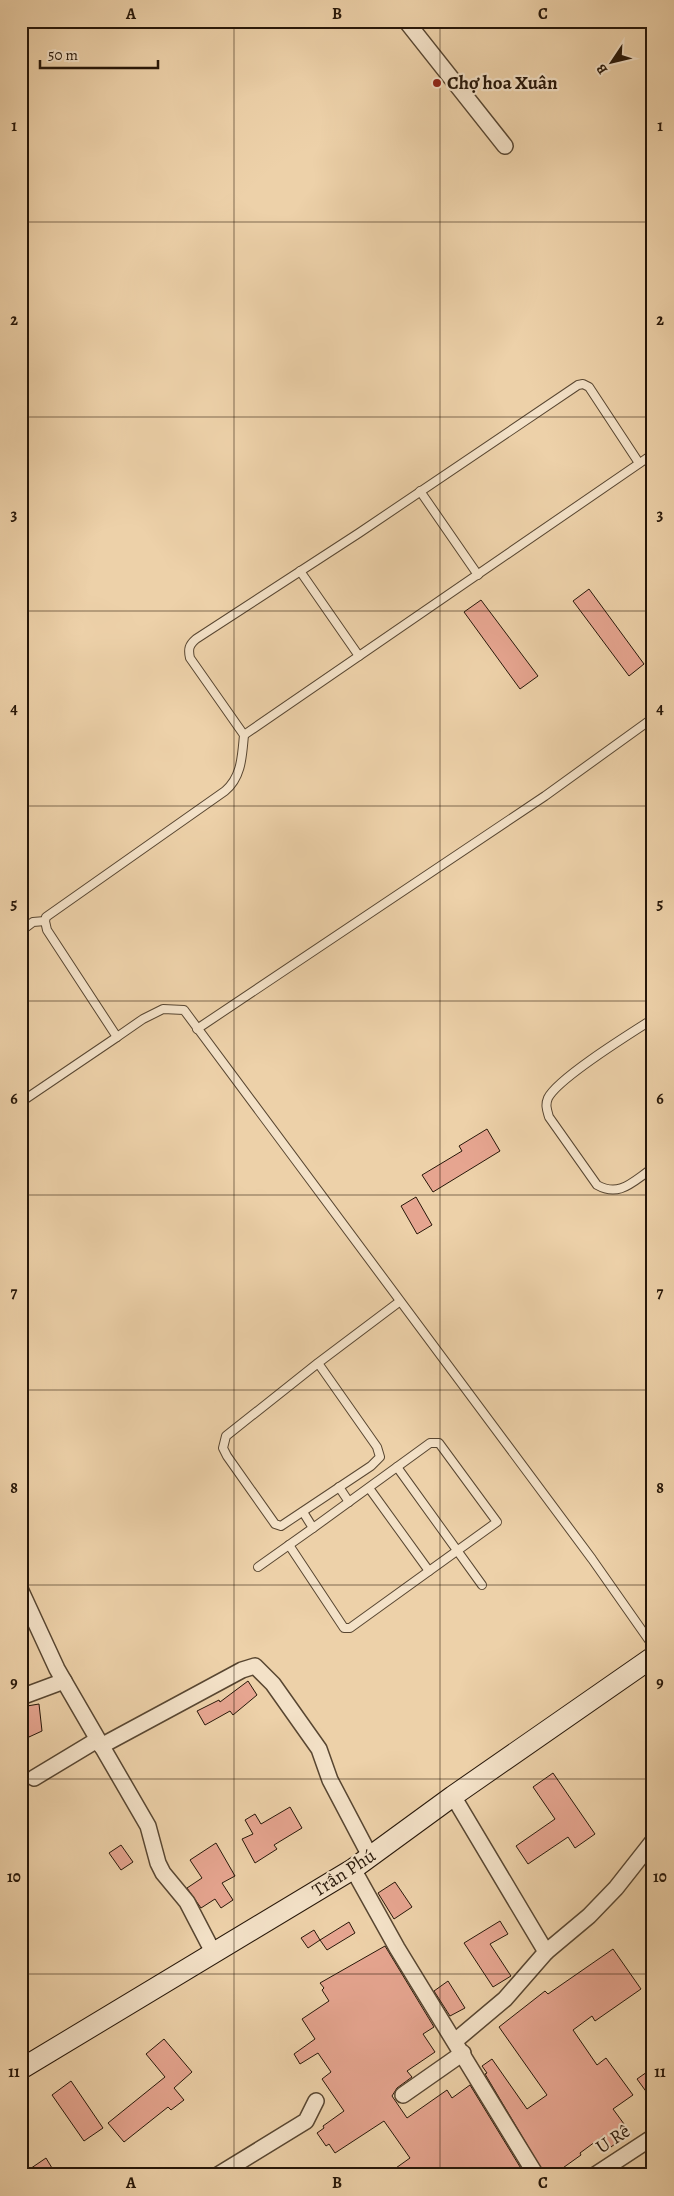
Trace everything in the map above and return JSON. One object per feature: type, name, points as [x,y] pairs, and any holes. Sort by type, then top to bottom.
[{"type":"street","points":[[406,21],[504,146]]},
{"type":"street","points":[[21,1591],[37,1628],[64,1681],[148,1826],[158,1864],[187,1902],[213,1952]]},
{"type":"street","name":"Trần Phú","points":[[21,2069],[353,1869],[453,1796],[653,1657]]},
{"type":"street","points":[[34,1778],[242,1670],[256,1666],[273,1684],[319,1749],[330,1780],[370,1856]]},
{"type":"street","points":[[21,1697],[64,1681]]},
{"type":"street","points":[[453,1796],[546,1952]]},
{"type":"street","points":[[403,2095],[459,2047],[505,1999],[546,1952],[589,1916],[616,1888],[653,1841]]},
{"type":"street","points":[[353,1869],[397,1948],[536,2175]]},
{"type":"street","points":[[218,2175],[306,2122],[316,2100]]},
{"type":"street","name":"U Rê","points":[[595,2175],[653,2137]]},
{"type":"lane","points":[[117,1037],[47,930],[45,921],[46,916],[232,786],[239,768],[244,734],[190,658],[188,650],[190,644],[420,492],[578,384],[589,387],[639,463]]},
{"type":"lane","points":[[244,734],[653,454]]},
{"type":"lane","points":[[420,492],[478,575]]},
{"type":"lane","points":[[300,570],[359,656]]},
{"type":"lane","points":[[197,1029],[545,796],[653,718]]},
{"type":"lane","points":[[21,931],[33,922],[45,921]]},
{"type":"lane","points":[[21,1102],[143,1019],[163,1009],[184,1010],[592,1559],[653,1646]]},
{"type":"lane","points":[[653,1019],[566,1079],[552,1092],[546,1107],[549,1117],[596,1185],[606,1190],[614,1191],[626,1187],[653,1168]]},
{"type":"lane","points":[[318,1363],[376,1447],[380,1456],[339,1487],[281,1526],[275,1524],[227,1456],[223,1448],[223,1441],[226,1436],[318,1363],[400,1302]]},
{"type":"lane","points":[[258,1567],[430,1442],[439,1442],[497,1522],[350,1628],[344,1628],[289,1545]]},
{"type":"lane","points":[[375,1461],[385,1476]]},
{"type":"lane","points":[[397,1467],[482,1585]]},
{"type":"lane","points":[[339,1487],[349,1502]]},
{"type":"lane","points":[[369,1488],[429,1571]]},
{"type":"lane","points":[[303,1512],[313,1528]]},
{"type":"building","points":[[589,589],[644,664],[629,676],[573,601]]},
{"type":"building","points":[[481,600],[538,676],[520,689],[464,612]]},
{"type":"building","points":[[487,1129],[500,1151],[433,1192],[422,1175],[462,1151],[459,1146]]},
{"type":"building","points":[[416,1197],[432,1225],[417,1234],[401,1206]]},
{"type":"building","points":[[248,1681],[257,1695],[233,1715],[230,1711],[205,1725],[197,1711],[219,1700],[220,1702]]},
{"type":"building","points":[[39,1704],[42,1731],[29,1737],[21,1716],[21,1707]]},
{"type":"building","points":[[553,1773],[595,1834],[575,1848],[568,1837],[528,1864],[516,1846],[555,1819],[533,1787]]},
{"type":"building","points":[[290,1807],[302,1828],[274,1845],[277,1849],[255,1863],[242,1839],[253,1834],[245,1820],[255,1814],[261,1824]]},
{"type":"building","points":[[216,1843],[235,1876],[222,1883],[233,1900],[221,1908],[215,1899],[201,1908],[187,1888],[202,1878],[190,1860]]},
{"type":"building","points":[[121,1845],[133,1862],[121,1870],[109,1853]]},
{"type":"building","points":[[395,1882],[412,1907],[394,1919],[378,1893]]},
{"type":"building","points":[[500,1921],[508,1934],[490,1944],[511,1976],[493,1987],[464,1943]]},
{"type":"building","points":[[349,1922],[355,1933],[327,1950],[320,1940]]},
{"type":"building","points":[[314,1930],[320,1940],[308,1948],[301,1938]]},
{"type":"building","points":[[385,1946],[434,2027],[423,2034],[435,2052],[407,2071],[412,2077],[397,2088],[392,2096],[407,2118],[447,2090],[452,2098],[470,2085],[525,2175],[386,2175],[410,2158],[384,2121],[335,2153],[329,2144],[326,2146],[317,2133],[324,2128],[323,2126],[344,2111],[322,2079],[331,2072],[318,2053],[300,2064],[294,2054],[315,2039],[302,2019],[329,2001],[320,1983]]},
{"type":"building","points":[[613,1949],[641,1989],[595,2021],[592,2016],[573,2030],[597,2065],[606,2058],[633,2095],[613,2109],[627,2128],[617,2135],[620,2140],[611,2147],[603,2136],[553,2175],[545,2175],[482,2066],[492,2059],[527,2109],[547,2095],[499,2027],[545,1991],[548,1994]]},
{"type":"building","points":[[448,1981],[465,2008],[450,2016],[434,1991]]},
{"type":"building","points":[[164,2039],[192,2072],[174,2088],[184,2100],[171,2110],[168,2107],[124,2142],[108,2123],[165,2077],[146,2054]]},
{"type":"building","points":[[647,2072],[653,2079],[653,2101],[637,2079]]},
{"type":"building","points":[[71,2081],[103,2128],[84,2141],[52,2095]]},
{"type":"building","points":[[46,2158],[52,2168],[41,2175],[21,2175]]},
{"type":"place","name":"Chợ hoa Xuân","points":[[437,83]]}]
